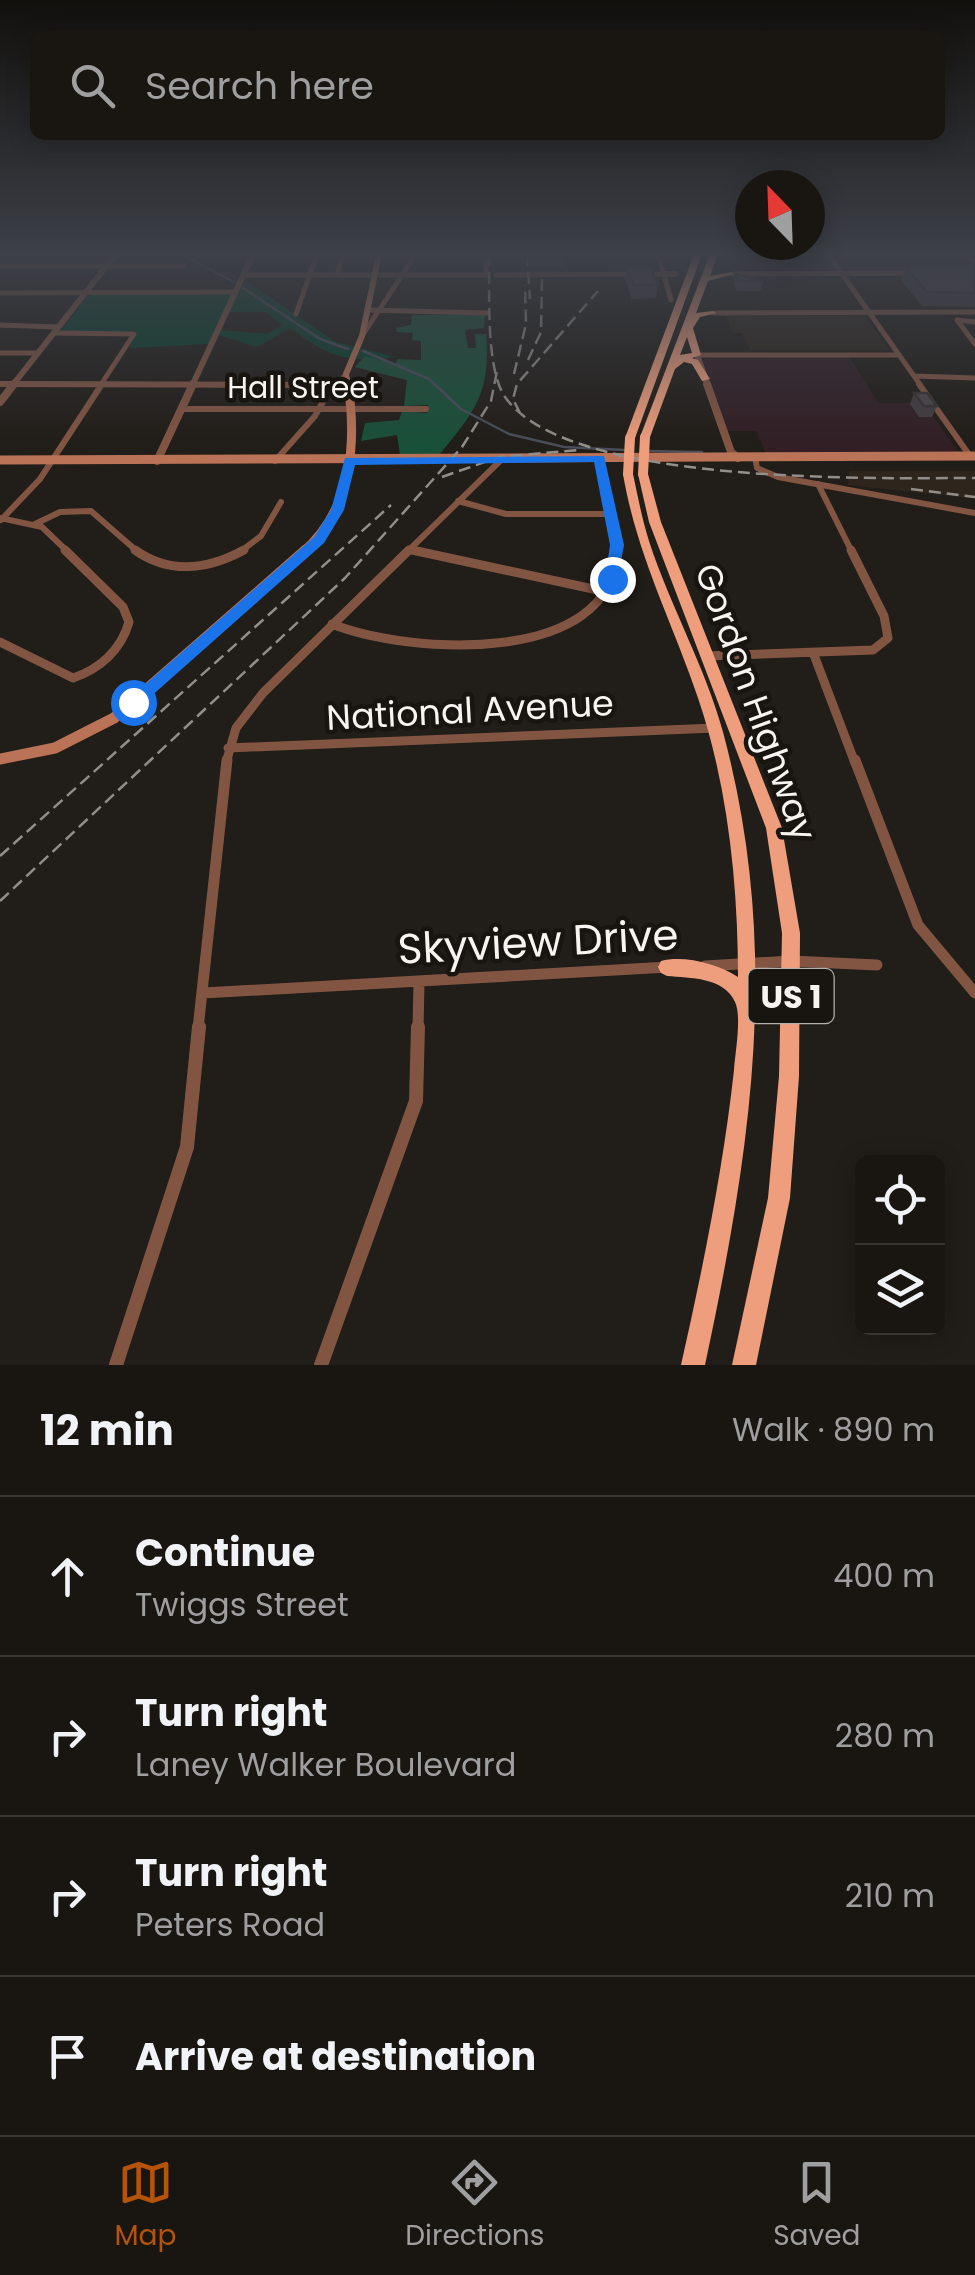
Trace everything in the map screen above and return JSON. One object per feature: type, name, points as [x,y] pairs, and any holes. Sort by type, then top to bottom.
[{"type":"highway","points":[[668,332],[669,318]]},
{"type":"highway","name":"Gordon Highway","points":[[674,318],[630,438],[628,474],[638,525],[714,728],[739,848],[749,964],[746,1084],[730,1198],[693,1365]]},
{"type":"highway","name":"Gordon Highway","points":[[692,318],[646,431],[644,474],[654,522],[774,828],[792,961],[779,1198],[744,1365]]},
{"type":"highway","points":[[678,360],[697,355],[686,332],[695,318]]},
{"type":"highway","points":[[646,431],[678,360]]},
{"type":"highway","points":[[678,360],[693,360],[705,379]]},
{"type":"highway","points":[[667,967],[719,974],[738,987],[748,1010]]},
{"type":"main road","points":[[0,759],[68,743],[96,730],[319,540],[338,510],[349,461],[351,409],[346,375],[366,318]]},
{"type":"main road","points":[[0,460],[973,456]]},
{"type":"street","points":[[0,402],[66,318]]},
{"type":"street","points":[[157,461],[223,318]]},
{"type":"street","points":[[359,345],[376,318]]},
{"type":"street","points":[[873,318],[973,456]]},
{"type":"street","points":[[975,322],[956,320],[975,344]]},
{"type":"street","points":[[0,325],[133,333],[52,461],[1,520]]},
{"type":"street","points":[[0,353],[38,353]]},
{"type":"street","points":[[738,458],[731,452],[697,355],[899,355]]},
{"type":"street","points":[[275,461],[320,409],[331,386],[346,375]]},
{"type":"street","points":[[914,376],[975,378]]},
{"type":"street","points":[[0,384],[331,386]]},
{"type":"street","points":[[262,409],[270,385]]},
{"type":"street","name":"Hall Street","points":[[181,409],[426,409]]},
{"type":"street","points":[[755,457],[755,465],[767,474],[975,514]]},
{"type":"street","points":[[332,624],[377,639],[537,638],[578,623],[607,592],[617,559],[599,459]]},
{"type":"street","points":[[116,1365],[187,1147],[228,748],[253,703],[501,460]]},
{"type":"street","points":[[706,656],[814,655],[873,650],[884,643],[890,630],[818,484]]},
{"type":"street","points":[[458,501],[506,514],[611,514]]},
{"type":"street","points":[[1,520],[39,526],[69,511],[95,513],[153,561],[190,566],[224,560],[251,547],[274,524],[281,502]]},
{"type":"street","points":[[0,642],[76,678],[116,650],[127,632],[128,617],[39,526]]},
{"type":"street","points":[[409,549],[454,564],[536,574],[607,592]]},
{"type":"street","points":[[814,655],[918,925],[975,994]]},
{"type":"street","name":"National Avenue","points":[[228,748],[714,728]]},
{"type":"street","name":"Skyview Drive","points":[[203,993],[792,961],[878,964]]},
{"type":"street","points":[[322,1365],[416,1101],[419,982]]},
{"type":"shaded area","points":[[727,318],[866,318],[890,350],[750,350],[742,333],[733,333]]},
{"type":"shaded area","points":[[849,356],[878,403],[924,403],[960,454],[766,454],[756,431],[727,431],[700,358]]},
{"type":"shaded area","points":[[849,471],[975,471],[975,499],[848,485]]},
{"type":"green space","points":[[71,318],[220,318],[208,344],[130,348],[136,332],[60,331]]},
{"type":"green space","points":[[273,318],[300,318],[336,342],[396,357],[340,356],[290,328],[257,347],[219,335],[221,330],[268,334],[282,325]]},
{"type":"green space","points":[[412,318],[485,318],[484,328],[465,330],[468,348],[476,348],[475,334],[486,334],[483,386],[471,413],[439,455],[400,455],[397,435],[361,441],[365,423],[399,420],[402,411],[427,413],[428,405],[404,406],[407,380],[355,367],[365,356],[395,364],[398,359],[421,360],[421,341],[412,340],[413,333],[397,332],[396,328],[411,325]]},
{"type":"building","points":[[914,393],[927,393],[937,406],[924,406]]},
{"type":"waterway","points":[[288,318],[320,339],[348,349]]},
{"type":"waterway","points":[[363,351],[429,379],[461,409],[509,434],[564,447],[625,450]]},
{"type":"waterway","points":[[648,451],[702,452]]},
{"type":"railway","points":[[490,318],[496,375]]},
{"type":"railway","points":[[514,374],[526,318]]},
{"type":"railway","points":[[528,360],[541,332],[541,318]]},
{"type":"railway","points":[[517,407],[513,399],[517,384],[575,318]]},
{"type":"railway","points":[[0,901],[345,578],[462,447],[491,401],[496,375]]},
{"type":"railway","points":[[496,375],[505,397],[517,407]]},
{"type":"railway","points":[[517,407],[539,426],[590,447],[654,462],[797,476],[975,478]]},
{"type":"railway","points":[[517,407],[520,413]]},
{"type":"railway","points":[[442,477],[499,457],[578,450]]},
{"type":"railway","points":[[911,489],[975,497]]},
{"type":"railway","points":[[0,856],[391,505]]},
{"type":"route","points":[[133,702],[319,540],[338,510],[349,461],[599,459],[617,545],[612,579]]}]
